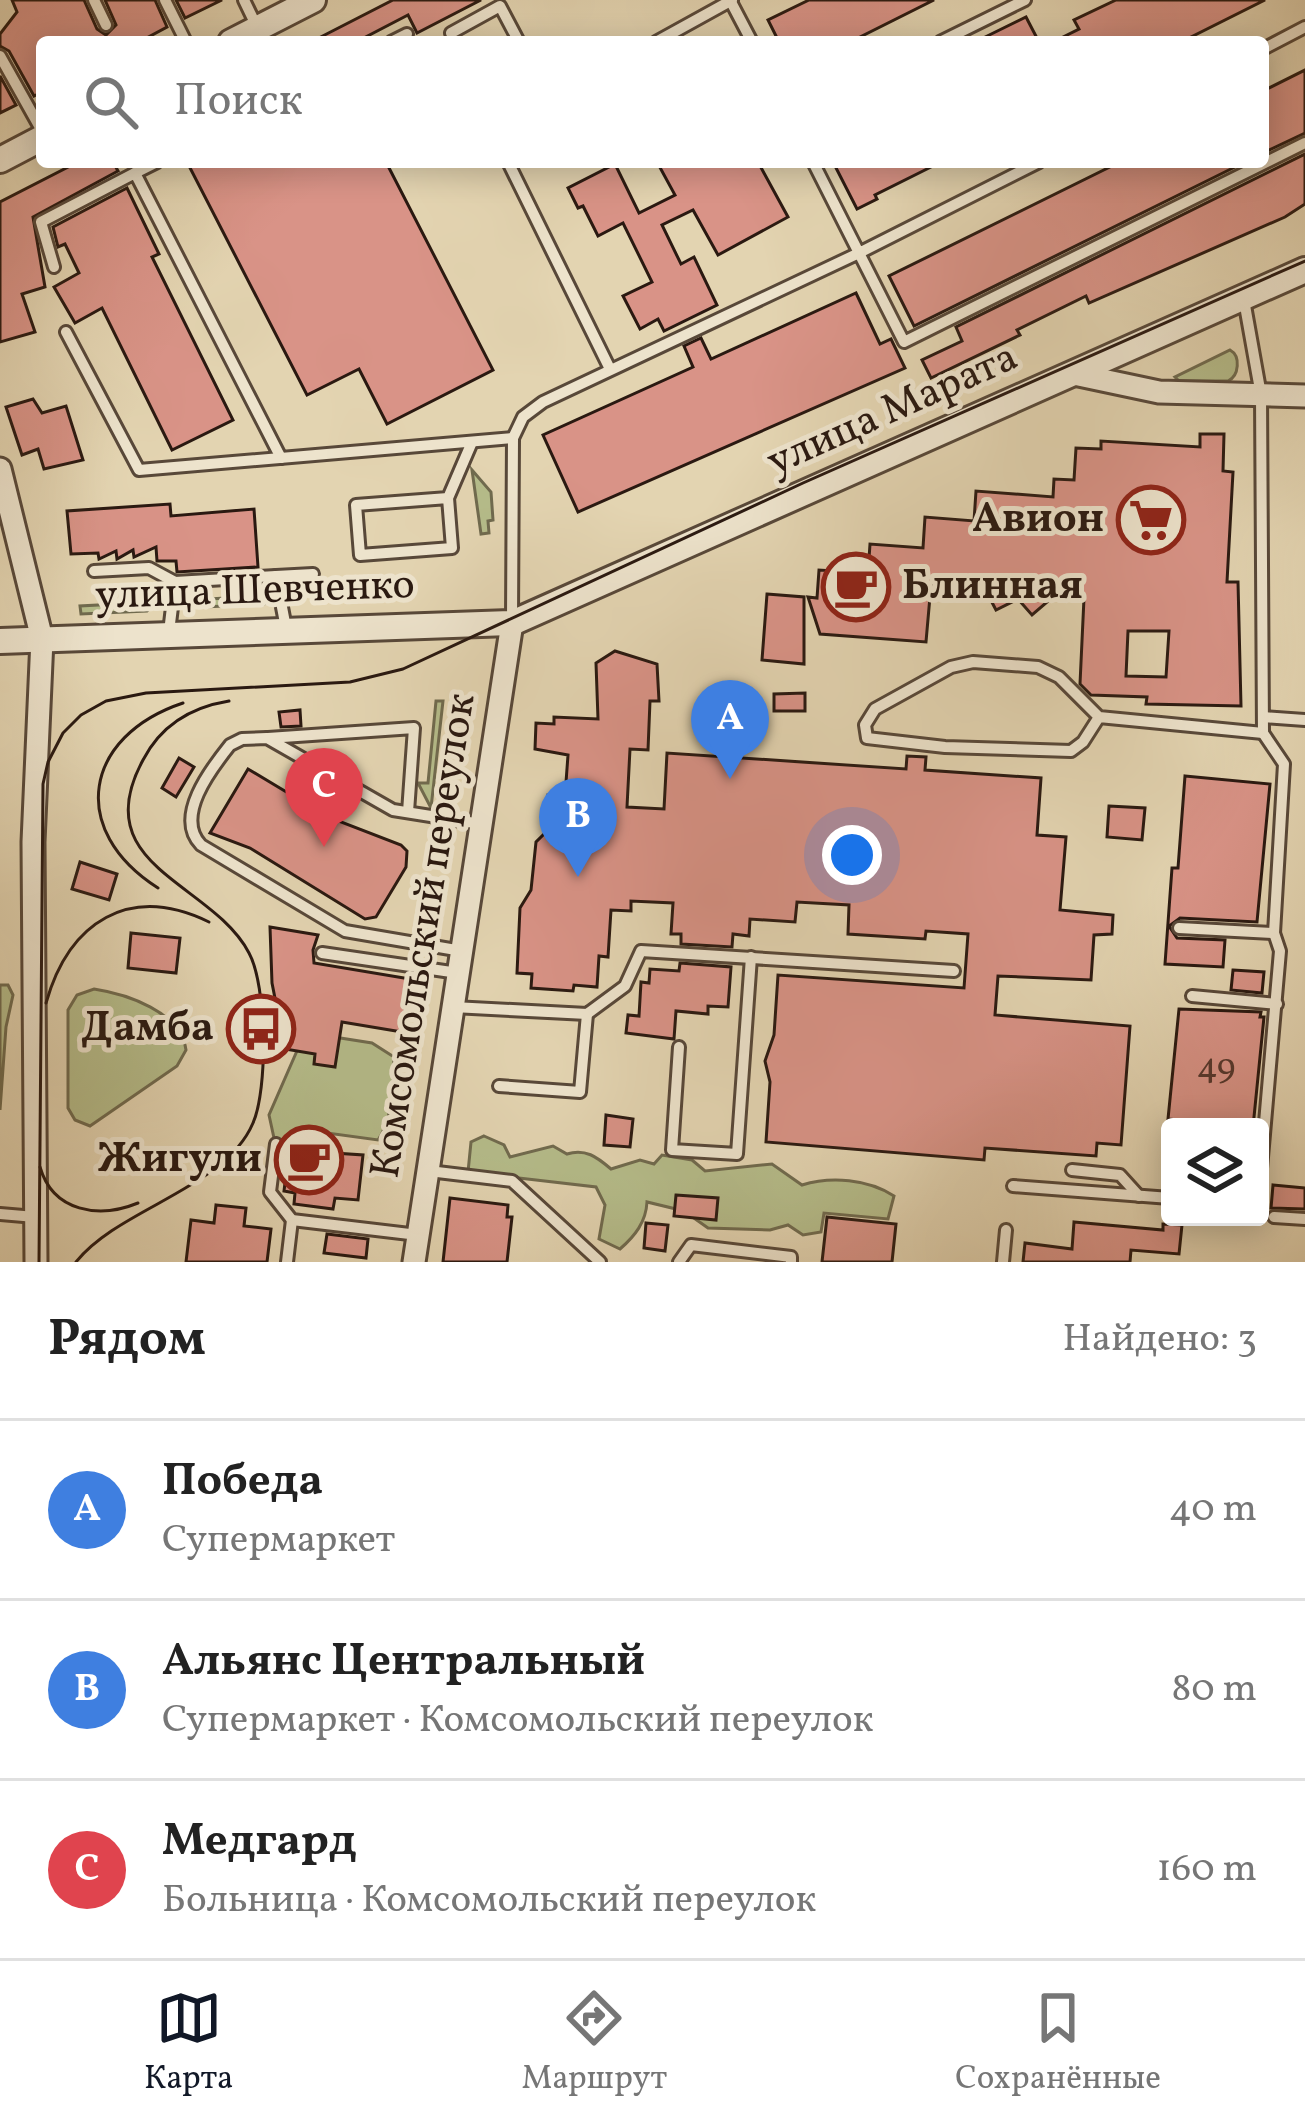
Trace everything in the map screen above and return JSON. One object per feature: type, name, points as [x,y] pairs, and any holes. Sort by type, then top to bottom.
[{"type":"street","points":[[243,36],[313,0]]},
{"type":"street","points":[[0,160],[36,139]]},
{"type":"street","name":"улица Марата","points":[[512,622],[1305,270]]},
{"type":"street","points":[[1074,374],[1159,392],[1305,396]]},
{"type":"street","points":[[0,469],[42,639],[33,842],[36,1262]]},
{"type":"street","name":"улица Шевченко","points":[[0,641],[512,622]]},
{"type":"street","name":"Комсомольский переулок","points":[[414,1262],[512,622]]},
{"type":"lane","points":[[94,0],[106,25]]},
{"type":"lane","points":[[165,0],[183,36]]},
{"type":"lane","points":[[244,0],[258,28]]},
{"type":"lane","points":[[667,36],[731,0],[749,36]]},
{"type":"lane","points":[[952,36],[1025,0]]},
{"type":"lane","points":[[451,33],[500,6],[516,36]]},
{"type":"lane","points":[[1269,46],[1305,27]]},
{"type":"lane","points":[[403,36],[407,34]]},
{"type":"lane","points":[[0,56],[36,123]]},
{"type":"lane","points":[[1269,161],[1305,143]]},
{"type":"lane","points":[[54,267],[41,222],[145,168]]},
{"type":"lane","points":[[511,168],[610,369]]},
{"type":"lane","points":[[817,168],[904,342],[1255,168]]},
{"type":"lane","points":[[512,622],[512,438],[532,409],[1027,168]]},
{"type":"lane","points":[[135,173],[281,458]]},
{"type":"lane","points":[[1243,298],[1261,395],[1263,733],[1284,764],[1274,933],[1280,950],[1264,1118]]},
{"type":"lane","points":[[66,332],[139,470],[512,438]]},
{"type":"lane","points":[[448,498],[356,505],[360,555],[452,548],[448,498],[472,442]]},
{"type":"lane","points":[[94,571],[149,568],[175,582],[314,574]]},
{"type":"lane","points":[[277,576],[286,628]]},
{"type":"lane","points":[[169,634],[175,582]]},
{"type":"lane","points":[[1099,717],[1072,751],[867,739],[865,725],[875,709],[951,667],[973,662],[1038,667],[1059,677],[1099,717],[1263,733]]},
{"type":"lane","points":[[1263,718],[1305,720]]},
{"type":"lane","points":[[408,812],[414,728],[242,739],[223,754],[190,815],[192,836],[201,845],[345,931],[460,962]]},
{"type":"lane","points":[[267,738],[393,810],[481,824]]},
{"type":"lane","points":[[1179,928],[1274,933]]},
{"type":"lane","points":[[453,1006],[587,1014],[625,986],[641,951],[954,971]]},
{"type":"lane","points":[[322,953],[460,962]]},
{"type":"lane","points":[[679,1047],[671,1150],[737,1154],[751,957]]},
{"type":"lane","points":[[1192,996],[1277,1004]]},
{"type":"lane","points":[[499,1086],[580,1092],[587,1014]]},
{"type":"lane","points":[[276,1144],[270,1192],[292,1220],[287,1262]]},
{"type":"lane","points":[[1072,1170],[1120,1174],[1139,1196]]},
{"type":"lane","points":[[429,1171],[512,1181],[600,1262]]},
{"type":"lane","points":[[1013,1186],[1161,1197]]},
{"type":"lane","points":[[0,1214],[35,1217]]},
{"type":"lane","points":[[1274,1217],[1305,1219]]},
{"type":"lane","points":[[292,1220],[418,1235]]},
{"type":"lane","points":[[1003,1262],[1006,1231]]},
{"type":"lane","points":[[679,1262],[691,1245],[791,1257],[790,1262]]},
{"type":"green space","points":[[1230,350],[1237,366],[1228,381],[1179,381],[1175,377]]},
{"type":"green space","points":[[472,470],[491,492],[489,533],[481,534]]},
{"type":"green space","points":[[272,595],[264,604],[204,607],[194,600]]},
{"type":"green space","points":[[156,602],[147,611],[81,614],[80,606]]},
{"type":"green space","points":[[436,701],[443,701],[431,808],[418,783],[428,783]]},
{"type":"green space","points":[[0,985],[8,985],[13,995],[0,1110]]},
{"type":"green space","points":[[94,989],[136,1000],[163,1015],[182,1037],[186,1050],[177,1066],[90,1126],[75,1120],[68,1108],[68,1010],[77,995]]},
{"type":"green space","points":[[315,1034],[372,1043],[394,1057],[390,1111],[378,1140],[320,1132],[296,1144],[274,1138],[269,1115],[300,1044]]},
{"type":"green space","points":[[484,1136],[504,1145],[510,1157],[553,1146],[567,1154],[590,1155],[611,1169],[640,1160],[654,1164],[662,1155],[692,1160],[705,1171],[772,1164],[802,1185],[849,1181],[894,1196],[888,1219],[824,1213],[821,1232],[803,1235],[788,1225],[770,1230],[708,1228],[684,1211],[647,1202],[639,1228],[620,1249],[599,1239],[605,1205],[596,1187],[468,1172],[471,1142]]},
{"type":"building","points":[[12,0],[84,0],[97,29],[106,35],[116,25],[105,0],[155,0],[167,27],[150,36],[36,36],[34,96],[9,51],[0,46],[0,34],[17,12]]},
{"type":"building","points":[[176,0],[222,0],[185,18]]},
{"type":"building","points":[[393,0],[481,0],[417,33],[408,15],[368,36],[323,36]]},
{"type":"building","points":[[809,0],[934,0],[862,36],[776,36],[768,20]]},
{"type":"building","points":[[1116,0],[1265,0],[1193,36],[1065,36],[1079,29],[1074,20]]},
{"type":"building","points":[[1026,17],[1036,36],[987,36]]},
{"type":"building","points":[[1305,70],[1305,133],[1269,150],[1269,88]]},
{"type":"building","points":[[0,76],[16,105],[0,113]]},
{"type":"building","points":[[1305,154],[1305,204],[1285,217],[1089,303],[1086,296],[1017,330],[1020,335],[931,378],[922,360],[962,341],[956,327]]},
{"type":"building","points":[[66,168],[118,171],[33,217],[45,287],[22,294],[35,332],[0,342],[0,202]]},
{"type":"building","points":[[190,168],[389,168],[493,370],[387,424],[359,369],[307,395]]},
{"type":"building","points":[[607,168],[617,168],[639,213],[675,195],[660,168],[761,168],[788,217],[718,255],[693,210],[662,225],[681,264],[694,257],[717,305],[664,331],[658,319],[640,329],[623,296],[652,282],[623,223],[598,236],[568,188]]},
{"type":"building","points":[[836,168],[929,168],[875,195],[877,199],[857,209]]},
{"type":"building","points":[[1108,168],[1233,168],[914,326],[889,276]]},
{"type":"building","points":[[127,188],[159,254],[152,257],[233,420],[172,450],[102,308],[75,323],[54,287],[79,273],[65,244],[58,247],[53,227]]},
{"type":"building","points":[[856,293],[880,344],[891,339],[905,368],[578,512],[543,435],[693,367],[684,346],[701,338],[711,359]]},
{"type":"building","points":[[33,399],[42,413],[66,406],[83,460],[44,469],[38,449],[22,455],[6,407]]},
{"type":"building","points":[[1200,434],[1224,434],[1223,471],[1233,472],[1227,582],[1238,582],[1241,706],[1146,704],[1147,697],[1091,695],[1080,684],[1084,598],[1061,590],[1032,615],[1018,599],[996,610],[985,589],[931,585],[926,642],[820,634],[808,597],[817,598],[819,570],[868,573],[870,544],[923,548],[925,517],[974,521],[976,491],[1053,497],[1054,479],[1074,480],[1076,448],[1101,449],[1101,441],[1200,447]],"holes":[[[1128,631],[1169,631],[1166,677],[1126,676]]]},
{"type":"building","points":[[170,504],[171,516],[254,509],[258,567],[177,572],[176,561],[157,561],[156,547],[134,557],[133,550],[117,559],[116,551],[99,559],[98,553],[71,554],[67,511]]},
{"type":"building","points":[[767,594],[804,597],[804,664],[762,660]]},
{"type":"building","points":[[615,651],[657,664],[659,701],[650,701],[648,750],[630,749],[627,807],[664,809],[667,753],[906,769],[907,756],[926,757],[925,770],[1041,778],[1037,835],[1066,837],[1060,910],[1113,915],[1112,934],[1094,935],[1091,980],[998,976],[995,1015],[1130,1026],[1121,1145],[1097,1143],[1096,1156],[985,1148],[984,1160],[766,1142],[770,1082],[765,1061],[774,1035],[778,975],[964,988],[968,934],[926,931],[925,939],[848,934],[849,905],[797,902],[795,922],[750,919],[749,936],[733,934],[732,947],[681,944],[681,934],[671,934],[673,903],[631,901],[631,911],[611,910],[608,957],[599,956],[597,987],[574,985],[573,991],[531,988],[532,974],[517,973],[520,908],[531,890],[536,842],[546,832],[548,795],[565,796],[568,755],[535,749],[536,723],[554,724],[554,717],[598,719],[596,663]]},
{"type":"building","points":[[805,693],[805,711],[774,711],[774,694]]},
{"type":"building","points":[[300,710],[301,726],[281,727],[279,712]]},
{"type":"building","points":[[179,758],[194,767],[176,797],[162,788]]},
{"type":"building","points":[[248,769],[328,817],[407,851],[406,867],[376,917],[365,919],[250,848],[210,833]]},
{"type":"building","points":[[1185,776],[1270,784],[1257,922],[1180,918],[1169,926],[1177,938],[1225,940],[1223,967],[1165,964],[1172,868],[1178,868]]},
{"type":"building","points":[[1109,806],[1145,808],[1142,840],[1107,837]]},
{"type":"building","points":[[80,862],[117,874],[109,900],[72,889]]},
{"type":"building","points":[[270,927],[318,935],[314,963],[410,979],[402,1032],[342,1022],[335,1067],[314,1064],[315,1054],[285,1049],[272,983]]},
{"type":"building","points":[[131,933],[180,938],[176,973],[128,968]]},
{"type":"building","points":[[680,963],[731,967],[728,1007],[708,1006],[708,1014],[676,1011],[674,1039],[626,1033],[628,1015],[639,1016],[641,982],[649,983],[650,969],[679,971]]},
{"type":"building","points":[[1233,970],[1264,972],[1262,993],[1231,990]]},
{"type":"building","points":[[1179,1009],[1261,1012],[1254,1118],[1168,1118]]},
{"type":"building","points":[[606,1115],[633,1119],[630,1147],[604,1145]]},
{"type":"building","points":[[289,1150],[363,1155],[358,1200],[335,1198],[333,1209],[294,1204],[295,1193],[284,1191]]},
{"type":"building","points":[[1273,1185],[1305,1188],[1305,1209],[1271,1208]]},
{"type":"building","points":[[676,1195],[718,1198],[716,1220],[674,1216]]},
{"type":"building","points":[[450,1198],[508,1205],[507,1217],[512,1217],[507,1262],[443,1262]]},
{"type":"building","points":[[216,1205],[246,1208],[244,1226],[271,1229],[267,1262],[186,1262],[191,1220],[214,1223]]},
{"type":"building","points":[[827,1217],[896,1224],[892,1262],[822,1262]]},
{"type":"building","points":[[1074,1222],[1163,1230],[1163,1226],[1182,1226],[1179,1254],[1131,1250],[1130,1262],[1023,1262],[1025,1243],[1072,1249]]},
{"type":"building","points":[[646,1223],[668,1225],[665,1251],[644,1248]]},
{"type":"building","points":[[327,1234],[368,1239],[366,1258],[324,1253]]},
{"type":"tram line","points":[[39,1262],[43,784],[63,733],[81,715],[106,701],[146,693],[350,682],[403,669],[803,483],[1305,261]]},
{"type":"tram line","points":[[76,1262],[118,1227],[220,1165],[239,1146],[258,1107],[262,1012],[249,953],[209,908],[160,870],[141,849],[130,825],[129,796],[150,748],[190,713],[229,701]]},
{"type":"tram line","points":[[158,888],[129,865],[110,839],[100,813],[99,786],[108,761],[125,738],[150,718],[183,703]]},
{"type":"tram line","points":[[46,1003],[70,951],[106,918],[128,909],[153,907],[209,922]]},
{"type":"tram line","points":[[40,1167],[55,1194],[79,1208],[108,1210],[138,1203]]},
{"type":"place","name":"Авион","points":[[1151,520]]},
{"type":"place","name":"Блинная","points":[[856,587]]},
{"type":"place","name":"Победа","points":[[730,779]]},
{"type":"place","name":"Медгард","points":[[324,847]]},
{"type":"place","name":"Альянс Центральный","points":[[578,877]]},
{"type":"place","name":"Дамба","points":[[261,1029]]},
{"type":"place","name":"Жигули","points":[[309,1160]]}]
